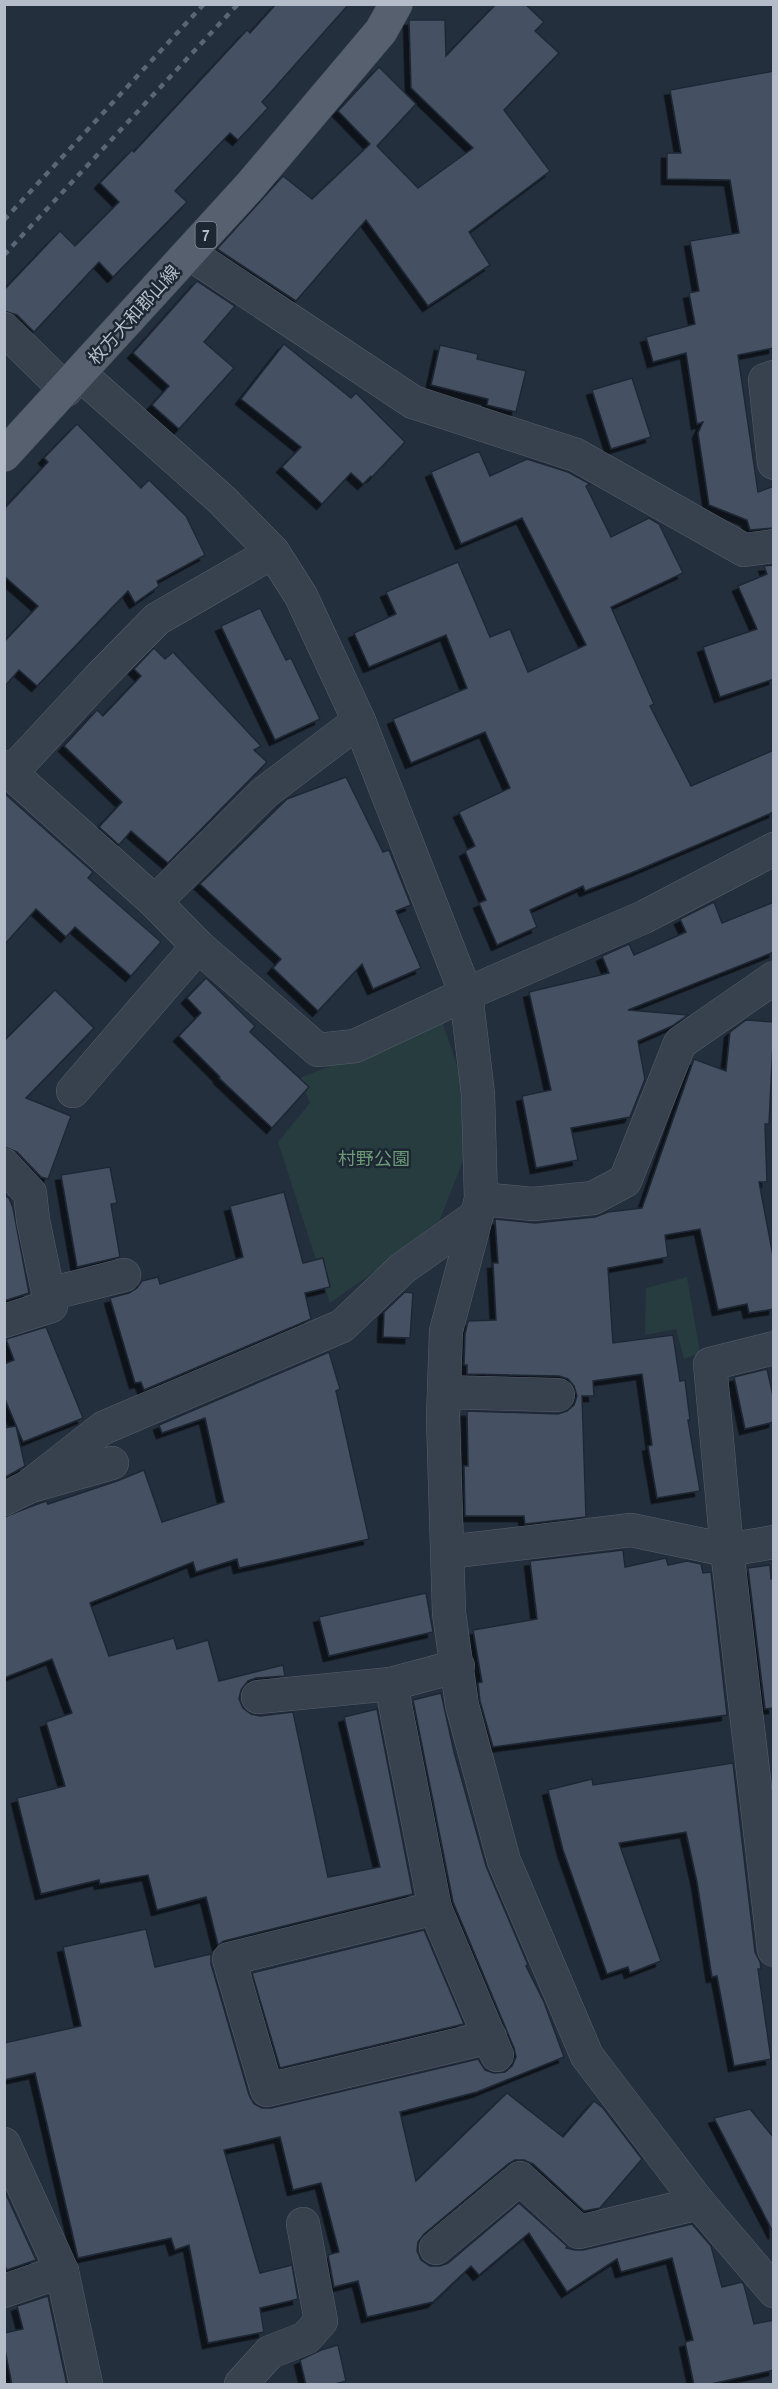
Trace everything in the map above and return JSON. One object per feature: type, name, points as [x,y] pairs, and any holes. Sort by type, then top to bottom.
[{"type":"main road","name":"枚方大和郡山線","points":[[4,455],[250,186],[381,32],[396,4]]},
{"type":"street","points":[[189,253],[413,402],[576,455],[744,550],[774,546]]},
{"type":"street","points":[[4,329],[222,500],[273,552],[301,596],[359,721],[466,994],[478,1094],[478,1207],[446,1331],[444,1392],[449,1613],[462,1705],[504,1861],[587,2056],[699,2203],[769,2277]]},
{"type":"street","points":[[774,377],[765,380],[774,463]]},
{"type":"street","points":[[273,552],[157,620],[8,770],[155,902],[198,946],[318,1050],[355,1046],[466,994],[644,917],[774,849]]},
{"type":"street","points":[[155,902],[264,793],[359,721]]},
{"type":"street","points":[[73,1091],[198,946]]},
{"type":"street","points":[[16,1493],[104,1428],[342,1326],[403,1268],[478,1207],[593,1198],[625,1181],[680,1043],[774,978]]},
{"type":"street","points":[[4,1165],[30,1193],[33,1220],[51,1306],[4,1321]]},
{"type":"street","points":[[49,1294],[124,1275]]},
{"type":"street","points":[[774,1348],[710,1364],[727,1550],[766,1813],[774,1950]]},
{"type":"street","points":[[444,1392],[558,1395]]},
{"type":"street","points":[[16,1493],[112,1464]]},
{"type":"street","points":[[448,1552],[632,1530],[727,1550],[774,1542]]},
{"type":"street","points":[[258,1697],[391,1684],[458,1666]]},
{"type":"street","points":[[391,1684],[435,1908],[493,2046],[267,2090],[229,1959],[435,1908]]},
{"type":"street","points":[[4,2144],[62,2271],[86,2385]]},
{"type":"street","points":[[436,2248],[520,2178],[579,2232],[699,2203]]},
{"type":"street","points":[[241,2384],[270,2352],[306,2338],[321,2321],[303,2224]]},
{"type":"street","points":[[4,2291],[62,2271]]},
{"type":"street","points":[[234,2385],[274,2381],[278,2385]]},
{"type":"green space","name":"村野公園","points":[[442,1021],[465,1090],[468,1148],[437,1227],[330,1303],[278,1142],[310,1103],[300,1078]]},
{"type":"green space","points":[[687,1277],[700,1353],[684,1359],[676,1329],[645,1335],[646,1288]]},
{"type":"building","points":[[276,4],[349,4],[262,102],[268,108],[238,140],[230,133],[175,191],[187,202],[113,277],[99,262],[34,332],[17,315],[4,311],[4,290],[60,231],[75,246],[119,202],[100,183],[132,150],[134,152],[247,30],[250,33]]},
{"type":"building","points":[[496,4],[525,4],[544,22],[535,31],[559,53],[504,110],[550,171],[469,232],[490,265],[428,306],[366,220],[296,301],[217,249],[283,176],[312,199],[370,144],[338,111],[379,67],[416,104],[377,146],[418,188],[473,148],[411,88],[409,20],[445,20],[446,56]]},
{"type":"building","points":[[774,71],[774,348],[738,355],[758,492],[774,486],[774,528],[750,530],[747,520],[709,505],[698,433],[703,422],[697,424],[686,353],[653,362],[646,337],[695,324],[689,293],[699,291],[690,241],[739,233],[730,180],[667,179],[667,153],[681,153],[670,90]]},
{"type":"building","points":[[197,281],[235,306],[204,342],[234,368],[179,429],[152,405],[169,386],[133,353]]},
{"type":"building","points":[[284,344],[351,398],[356,393],[405,442],[363,484],[351,473],[322,504],[282,467],[301,447],[241,399]]},
{"type":"building","points":[[440,345],[478,354],[477,359],[526,371],[516,412],[487,405],[488,399],[431,385]]},
{"type":"building","points":[[632,378],[651,437],[611,449],[592,390]]},
{"type":"building","points":[[77,424],[141,488],[149,480],[186,516],[205,555],[157,581],[159,586],[135,603],[128,591],[37,686],[19,670],[4,687],[4,642],[38,606],[4,576],[4,509],[48,462],[44,458]]},
{"type":"building","points":[[479,451],[490,476],[527,459],[568,472],[590,484],[586,486],[611,537],[649,518],[659,524],[683,573],[611,607],[654,704],[650,706],[691,786],[774,750],[774,812],[636,871],[585,891],[583,886],[530,910],[537,927],[497,945],[479,903],[486,900],[465,851],[475,846],[459,812],[510,788],[485,732],[411,763],[393,719],[467,688],[446,635],[369,667],[354,633],[396,614],[386,592],[458,562],[490,637],[510,629],[528,672],[586,645],[522,518],[461,544],[431,472]]},
{"type":"building","points":[[774,565],[774,679],[720,697],[703,647],[757,629],[738,586],[767,574],[764,566]]},
{"type":"building","points":[[260,608],[286,660],[291,658],[320,719],[275,740],[221,626]]},
{"type":"building","points":[[154,648],[165,659],[173,652],[261,746],[254,750],[267,762],[168,863],[131,831],[119,845],[99,827],[122,802],[64,746],[97,710],[103,716],[141,676],[134,669]]},
{"type":"building","points":[[346,777],[383,852],[389,850],[411,905],[396,911],[421,968],[373,989],[362,964],[318,1011],[273,968],[281,959],[200,884],[287,799]]},
{"type":"building","points":[[4,793],[93,872],[88,878],[161,942],[131,976],[75,927],[66,937],[36,909],[4,945]]},
{"type":"building","points":[[714,902],[722,923],[774,902],[774,952],[628,1010],[688,1015],[672,1026],[638,1041],[645,1079],[630,1117],[571,1128],[578,1160],[536,1168],[522,1096],[551,1090],[529,992],[609,973],[602,956],[629,944],[634,955],[686,932],[680,919]]},
{"type":"building","points":[[206,978],[255,1026],[250,1032],[309,1087],[272,1128],[179,1036],[201,1013],[187,998]]},
{"type":"building","points":[[55,990],[94,1028],[26,1098],[71,1116],[48,1179],[41,1177],[17,1152],[4,1147],[4,1041]]},
{"type":"building","points":[[746,1020],[774,1022],[769,1124],[765,1124],[767,1182],[759,1182],[774,1261],[774,1309],[749,1313],[747,1304],[718,1310],[700,1229],[665,1235],[668,1257],[608,1268],[613,1343],[673,1335],[680,1381],[685,1380],[690,1420],[688,1420],[700,1491],[657,1498],[648,1446],[652,1445],[642,1374],[593,1381],[594,1396],[582,1396],[586,1517],[525,1524],[524,1516],[465,1516],[464,1466],[468,1466],[467,1411],[558,1414],[574,1405],[577,1396],[574,1386],[568,1379],[559,1376],[467,1374],[467,1365],[464,1365],[465,1334],[468,1321],[496,1320],[493,1263],[498,1263],[495,1219],[535,1223],[595,1217],[608,1212],[642,1208],[694,1059],[726,1071],[730,1032]]},
{"type":"building","points":[[110,1167],[117,1203],[111,1204],[120,1257],[77,1267],[61,1175]]},
{"type":"building","points":[[284,1192],[303,1263],[323,1258],[330,1287],[305,1293],[311,1319],[144,1390],[141,1382],[135,1383],[110,1298],[129,1293],[142,1281],[158,1277],[160,1284],[243,1257],[230,1206]]},
{"type":"building","points":[[4,1195],[9,1198],[13,1208],[29,1293],[4,1301]]},
{"type":"building","points":[[405,1292],[413,1293],[410,1338],[383,1337],[384,1312]]},
{"type":"building","points":[[46,1327],[83,1418],[23,1442],[4,1397],[4,1364],[14,1360],[6,1339]]},
{"type":"building","points":[[329,1352],[340,1389],[336,1391],[369,1539],[239,1568],[237,1559],[196,1572],[193,1562],[90,1603],[109,1656],[174,1638],[177,1649],[208,1640],[219,1681],[283,1665],[285,1676],[256,1678],[248,1681],[241,1690],[239,1699],[243,1708],[251,1714],[260,1716],[293,1712],[328,1877],[380,1867],[344,1717],[377,1709],[413,1894],[224,1941],[218,1945],[206,1897],[157,1910],[148,1875],[100,1884],[99,1880],[41,1894],[17,1798],[65,1786],[46,1722],[72,1713],[52,1659],[4,1678],[4,1517],[46,1501],[48,1504],[117,1481],[144,1470],[162,1522],[224,1502],[205,1418],[162,1433],[159,1425]]},
{"type":"building","points":[[767,1369],[774,1400],[774,1422],[745,1429],[734,1377]]},
{"type":"building","points":[[16,1426],[25,1466],[4,1478],[4,1428]]},
{"type":"building","points":[[623,1550],[625,1567],[666,1558],[668,1565],[687,1561],[701,1564],[703,1573],[711,1572],[727,1715],[493,1747],[480,1701],[478,1683],[482,1682],[473,1630],[537,1619],[530,1561]]},
{"type":"building","points":[[770,1565],[771,1579],[774,1578],[774,1708],[765,1709],[748,1568]]},
{"type":"building","points":[[426,1593],[433,1632],[329,1656],[319,1617]]},
{"type":"building","points":[[441,1693],[454,1752],[486,1866],[528,1965],[526,1966],[544,2002],[564,2057],[477,2092],[400,2112],[416,2181],[507,2093],[563,2137],[594,2101],[603,2108],[642,2159],[600,2208],[584,2211],[533,2164],[524,2160],[515,2160],[424,2234],[418,2242],[417,2251],[421,2260],[430,2266],[448,2263],[519,2203],[567,2246],[566,2248],[575,2250],[692,2224],[711,2246],[722,2287],[742,2282],[754,2324],[774,2320],[774,2370],[706,2385],[694,2385],[685,2342],[693,2340],[672,2258],[621,2272],[617,2259],[567,2292],[529,2233],[479,2275],[471,2266],[433,2302],[367,2317],[358,2281],[334,2287],[328,2255],[339,2252],[321,2183],[293,2190],[280,2137],[224,2150],[260,2273],[292,2265],[298,2299],[260,2308],[264,2332],[208,2343],[189,2245],[175,2250],[171,2238],[78,2258],[35,2073],[4,2080],[4,2043],[81,2026],[63,1947],[146,1929],[155,1967],[211,1954],[211,1964],[249,2095],[254,2104],[262,2108],[271,2108],[478,2059],[485,2070],[494,2073],[505,2072],[512,2066],[516,2057],[514,2048],[453,1902],[413,1700]]},
{"type":"building","points":[[733,1763],[755,1952],[760,1962],[761,1969],[758,1969],[771,2059],[734,2066],[717,1976],[712,1977],[697,1882],[686,1832],[619,1843],[661,1961],[630,1973],[628,1967],[607,1974],[563,1850],[548,1790],[592,1779],[593,1785]]},
{"type":"building","points":[[424,1930],[464,2024],[280,2068],[252,1973]]},
{"type":"building","points":[[750,2109],[774,2138],[774,2234],[714,2118]]},
{"type":"building","points":[[4,2190],[36,2260],[7,2270],[4,2264]]},
{"type":"building","points":[[48,2296],[67,2385],[12,2385],[4,2345],[4,2333],[23,2329],[17,2306]]},
{"type":"building","points":[[338,2345],[346,2381],[331,2385],[306,2385],[300,2360]]},
{"type":"railway","points":[[4,220],[204,4]]},
{"type":"railway","points":[[4,255],[238,4]]}]
